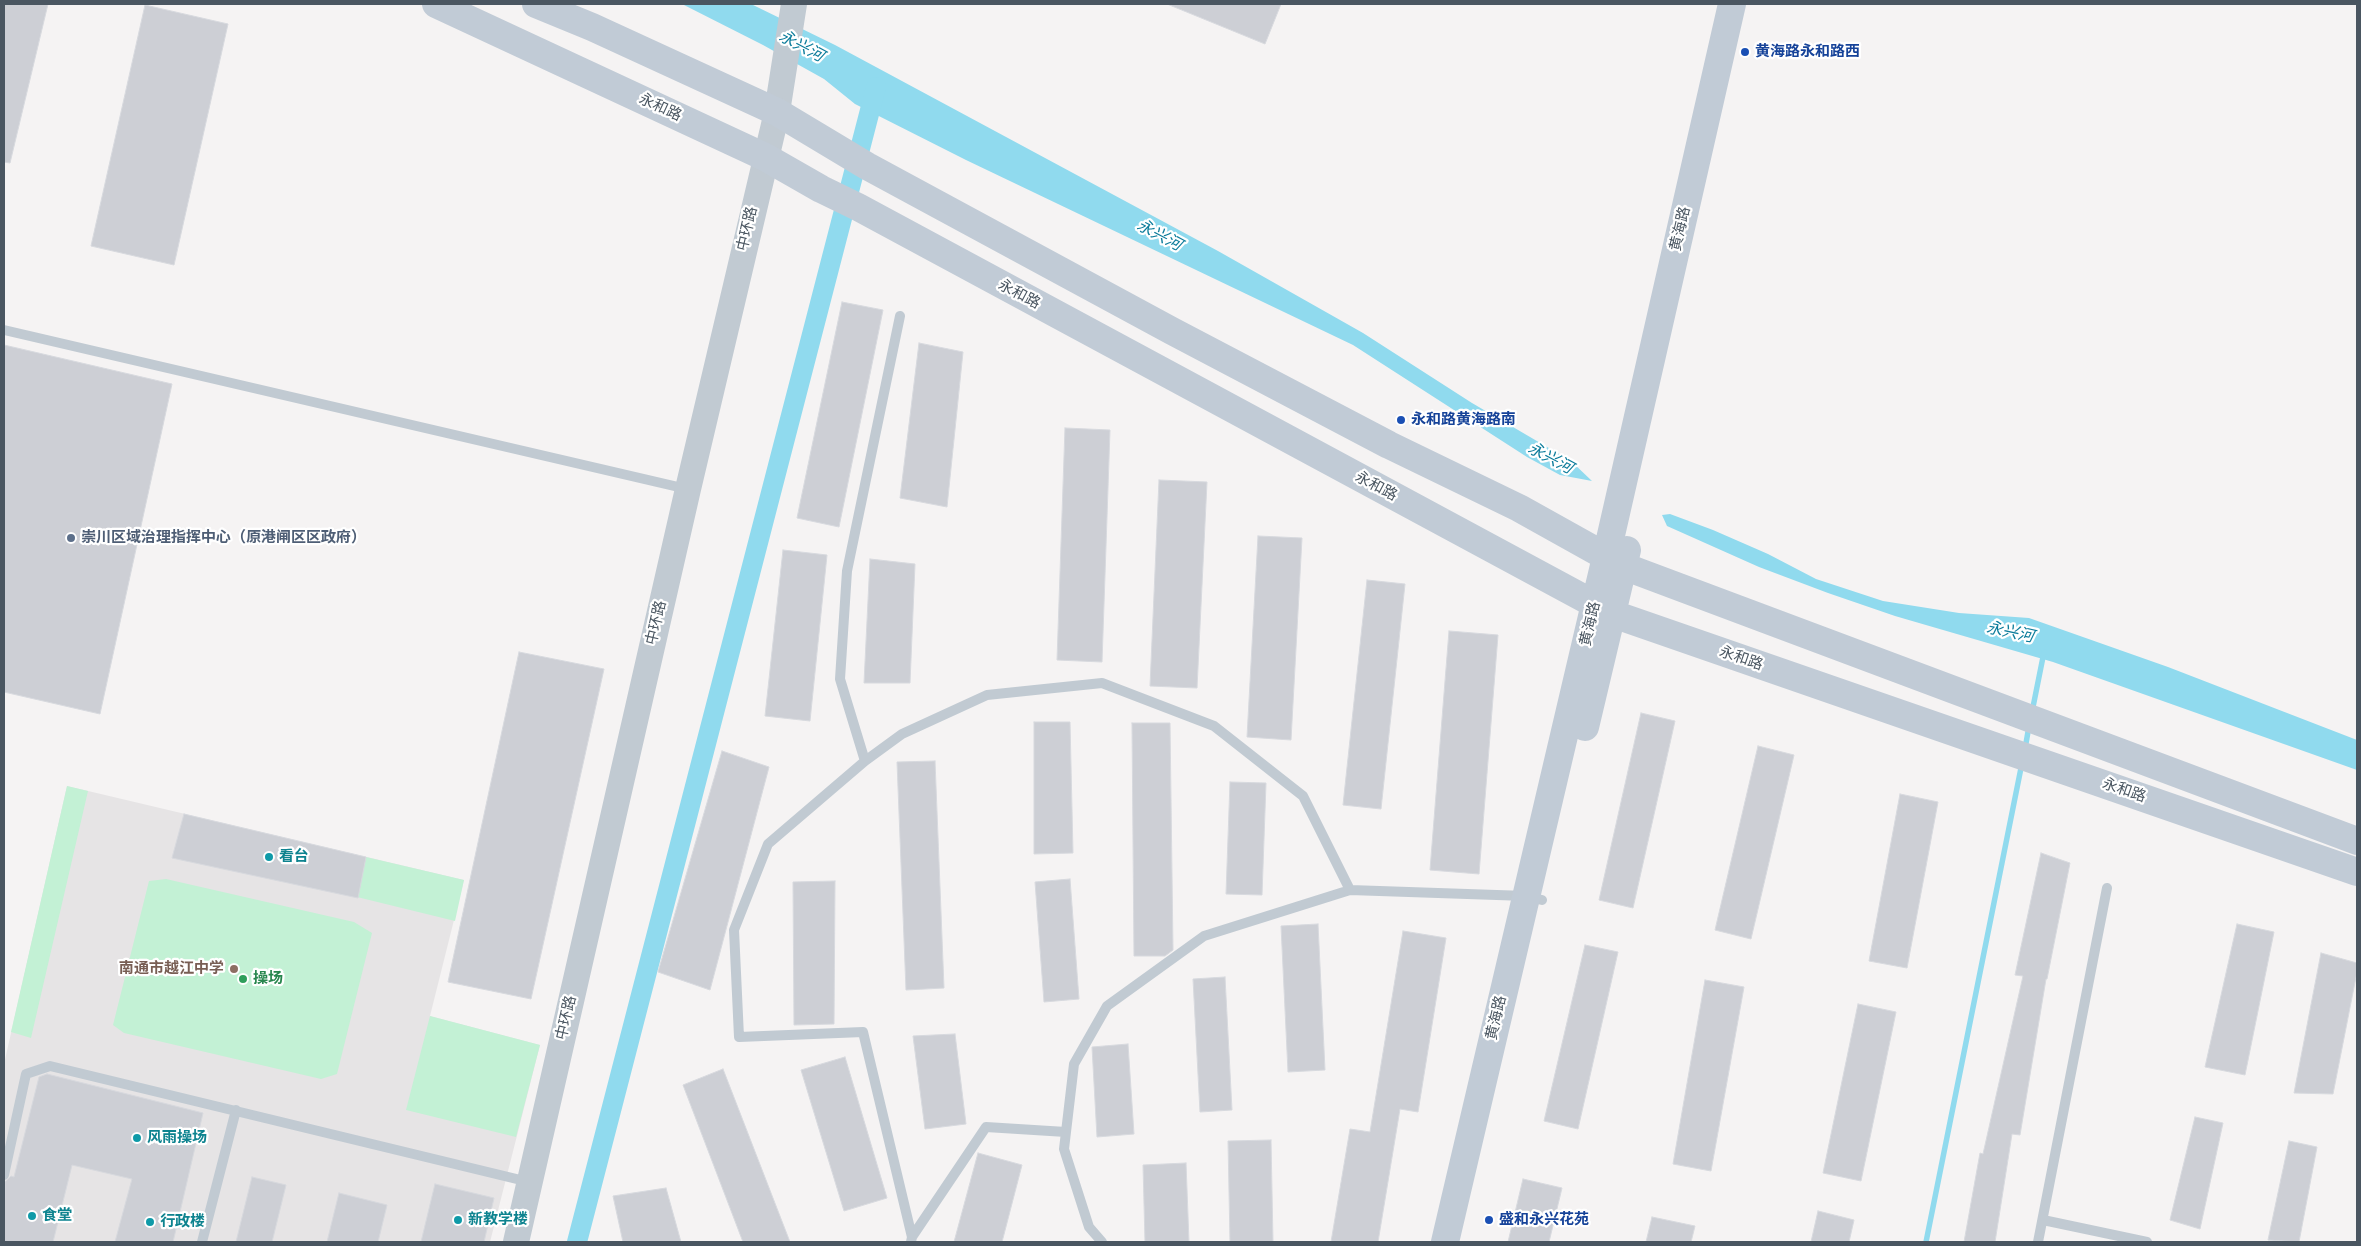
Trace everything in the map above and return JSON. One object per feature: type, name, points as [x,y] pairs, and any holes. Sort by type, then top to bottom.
[{"type":"main road","name":"永和路","points":[[436,4],[765,157],[821,189],[858,207],[1604,610],[2357,872]]},
{"type":"main road","points":[[536,4],[592,27],[777,112],[867,166],[986,228],[1172,331],[1389,445],[1519,508],[1615,561],[2357,841]]},
{"type":"main road","name":"黄海路","points":[[1615,561],[1732,4]]},
{"type":"main road","name":"黄海路","points":[[1445,1242],[1534,898],[1748,4]]},
{"type":"main road","name":"黄海路","points":[[1464,1242],[1534,898]]},
{"type":"street","name":"中环路","points":[[516,1242],[688,489],[777,112],[794,6]]},
{"type":"lane","points":[[865,761],[840,679],[846,571],[900,316]]},
{"type":"lane","points":[[4,330],[688,489]]},
{"type":"lane","points":[[911,1240],[863,1032],[739,1037],[734,930],[768,844],[865,761],[902,734],[987,695],[1102,683],[1214,726],[1303,796],[1350,890]]},
{"type":"lane","points":[[2038,1242],[2107,888]]},
{"type":"lane","points":[[1102,1242],[1089,1226],[1064,1149],[1074,1064],[1107,1006],[1204,936],[1350,890],[1534,898]]},
{"type":"lane","points":[[4,1175],[26,1074],[50,1066],[530,1182]]},
{"type":"lane","points":[[202,1242],[236,1110]]},
{"type":"lane","points":[[911,1240],[986,1127],[1066,1132]]},
{"type":"lane","points":[[2043,1220],[2147,1242]]},
{"type":"shaded area","name":"南通市越江中学","points":[[67,786],[464,880],[430,1016],[540,1045],[490,1242],[4,1242],[4,1064]]},
{"type":"green space","points":[[67,786],[88,791],[31,1038],[11,1032]]},
{"type":"green space","points":[[366,857],[464,880],[455,921],[357,897]]},
{"type":"green space","name":"操场","points":[[166,879],[354,922],[372,933],[337,1074],[321,1079],[124,1033],[113,1025],[149,881]]},
{"type":"green space","points":[[430,1016],[540,1045],[516,1137],[406,1110]]},
{"type":"water","name":"永兴河","points":[[682,4],[751,4],[835,45],[1218,251],[1363,333],[1472,403],[1571,461],[1592,481],[1560,475],[1527,457],[1353,345],[966,160],[855,104],[824,79],[763,45]]},
{"type":"water","name":"永兴河","points":[[1670,514],[1768,554],[1816,579],[1883,601],[1959,613],[2029,618],[2168,667],[2357,740],[2357,770],[2053,662],[1895,616],[1828,593],[1759,567],[1667,526],[1662,515]]},
{"type":"building","points":[[4,4],[48,4],[10,163],[4,162]]},
{"type":"building","points":[[1167,4],[1281,4],[1265,44]]},
{"type":"building","points":[[145,5],[228,24],[174,265],[91,246]]},
{"type":"building","points":[[842,302],[883,310],[839,527],[797,518]]},
{"type":"building","points":[[919,343],[963,352],[947,507],[900,498]]},
{"type":"building","name":"崇川区域治理指挥中心（原港闸区区政府）","points":[[4,345],[172,384],[100,714],[4,692]]},
{"type":"building","points":[[1065,428],[1110,430],[1102,662],[1057,660]]},
{"type":"building","points":[[1159,480],[1207,482],[1197,688],[1150,686]]},
{"type":"building","points":[[1258,536],[1302,538],[1291,740],[1247,737]]},
{"type":"building","points":[[783,550],[827,555],[810,721],[765,716]]},
{"type":"building","points":[[870,559],[915,564],[910,683],[864,683]]},
{"type":"building","points":[[1367,580],[1405,584],[1381,809],[1343,805]]},
{"type":"building","points":[[1449,631],[1498,635],[1479,874],[1430,870]]},
{"type":"building","points":[[519,652],[604,669],[531,999],[448,982]]},
{"type":"building","points":[[1641,713],[1675,721],[1633,908],[1599,900]]},
{"type":"building","points":[[1034,722],[1070,722],[1073,853],[1034,854]]},
{"type":"building","points":[[1132,723],[1170,723],[1173,950],[1165,956],[1134,956]]},
{"type":"building","points":[[1758,746],[1794,755],[1751,939],[1715,930]]},
{"type":"building","points":[[722,751],[769,767],[710,990],[658,972]]},
{"type":"building","points":[[935,761],[944,988],[906,990],[897,762]]},
{"type":"building","points":[[1230,782],[1266,783],[1262,895],[1226,894]]},
{"type":"building","points":[[1900,794],[1938,802],[1907,968],[1869,961]]},
{"type":"building","name":"看台","points":[[184,814],[366,857],[358,898],[172,858]]},
{"type":"building","points":[[2041,853],[2070,863],[2046,979],[2020,1135],[2012,1134],[1995,1242],[1964,1242],[1980,1153],[1983,1154],[2023,976],[2015,975]]},
{"type":"building","points":[[1070,879],[1079,999],[1044,1002],[1035,882]]},
{"type":"building","points":[[835,881],[834,1024],[794,1025],[793,882]]},
{"type":"building","points":[[1318,924],[1325,1070],[1288,1072],[1281,926]]},
{"type":"building","points":[[2237,924],[2274,932],[2245,1075],[2205,1067]]},
{"type":"building","points":[[1403,931],[1446,938],[1418,1112],[1400,1109],[1378,1242],[1331,1242],[1350,1129],[1370,1132]]},
{"type":"building","points":[[1585,945],[1618,952],[1578,1129],[1544,1121]]},
{"type":"building","points":[[2321,953],[2357,963],[2357,972],[2333,1094],[2294,1093]]},
{"type":"building","points":[[1225,977],[1232,1110],[1200,1112],[1193,979]]},
{"type":"building","points":[[1705,980],[1744,987],[1711,1171],[1673,1164]]},
{"type":"building","points":[[1858,1004],[1896,1012],[1861,1181],[1823,1173]]},
{"type":"building","points":[[955,1034],[966,1124],[925,1129],[913,1036]]},
{"type":"building","points":[[1128,1044],[1134,1134],[1097,1137],[1092,1047]]},
{"type":"building","points":[[845,1057],[887,1198],[844,1211],[801,1070]]},
{"type":"building","points":[[723,1069],[790,1242],[743,1242],[683,1085]]},
{"type":"building","points":[[47,1074],[203,1113],[173,1242],[115,1242],[132,1179],[72,1165],[53,1242],[4,1242],[5,1182],[11,1176],[14,1177],[39,1077]]},
{"type":"building","points":[[2195,1117],[2223,1123],[2200,1229],[2170,1220]]},
{"type":"building","points":[[1271,1140],[1273,1242],[1230,1242],[1228,1141]]},
{"type":"building","points":[[2289,1141],[2317,1147],[2299,1242],[2268,1240]]},
{"type":"building","points":[[978,1153],[1022,1165],[1002,1242],[954,1242]]},
{"type":"building","points":[[1186,1163],[1189,1242],[1145,1242],[1143,1165]]},
{"type":"building","points":[[252,1177],[286,1185],[272,1242],[236,1242]]},
{"type":"building","points":[[1523,1179],[1562,1188],[1549,1242],[1508,1242]]},
{"type":"building","name":"新教学楼","points":[[435,1184],[494,1198],[484,1242],[421,1242]]},
{"type":"building","points":[[666,1188],[681,1242],[623,1242],[613,1196]]},
{"type":"building","points":[[339,1193],[387,1205],[378,1242],[327,1242]]},
{"type":"building","points":[[1818,1211],[1854,1220],[1849,1242],[1811,1242]]},
{"type":"building","points":[[1652,1217],[1695,1226],[1691,1242],[1646,1242]]},
{"type":"waterway","points":[[577,1242],[876,87]]},
{"type":"waterway","points":[[2032,712],[2044,652]]},
{"type":"waterway","points":[[2025,749],[2029,726]]},
{"type":"waterway","points":[[1926,1242],[2022,763]]},
{"type":"place","name":"黄海路永和路西","points":[[1745,52]]},
{"type":"place","name":"永和路黄海路南","points":[[1401,420]]},
{"type":"place","name":"崇川区域治理指挥中心（原港闸区区政府）","points":[[71,538]]},
{"type":"place","name":"看台","points":[[269,857]]},
{"type":"place","name":"南通市越江中学","points":[[234,969]]},
{"type":"place","name":"操场","points":[[243,979]]},
{"type":"place","name":"风雨操场","points":[[137,1138]]},
{"type":"place","name":"食堂","points":[[32,1216]]},
{"type":"place","name":"新教学楼","points":[[458,1220]]},
{"type":"place","name":"盛和永兴花苑","points":[[1489,1220]]},
{"type":"place","name":"行政楼","points":[[150,1222]]}]
